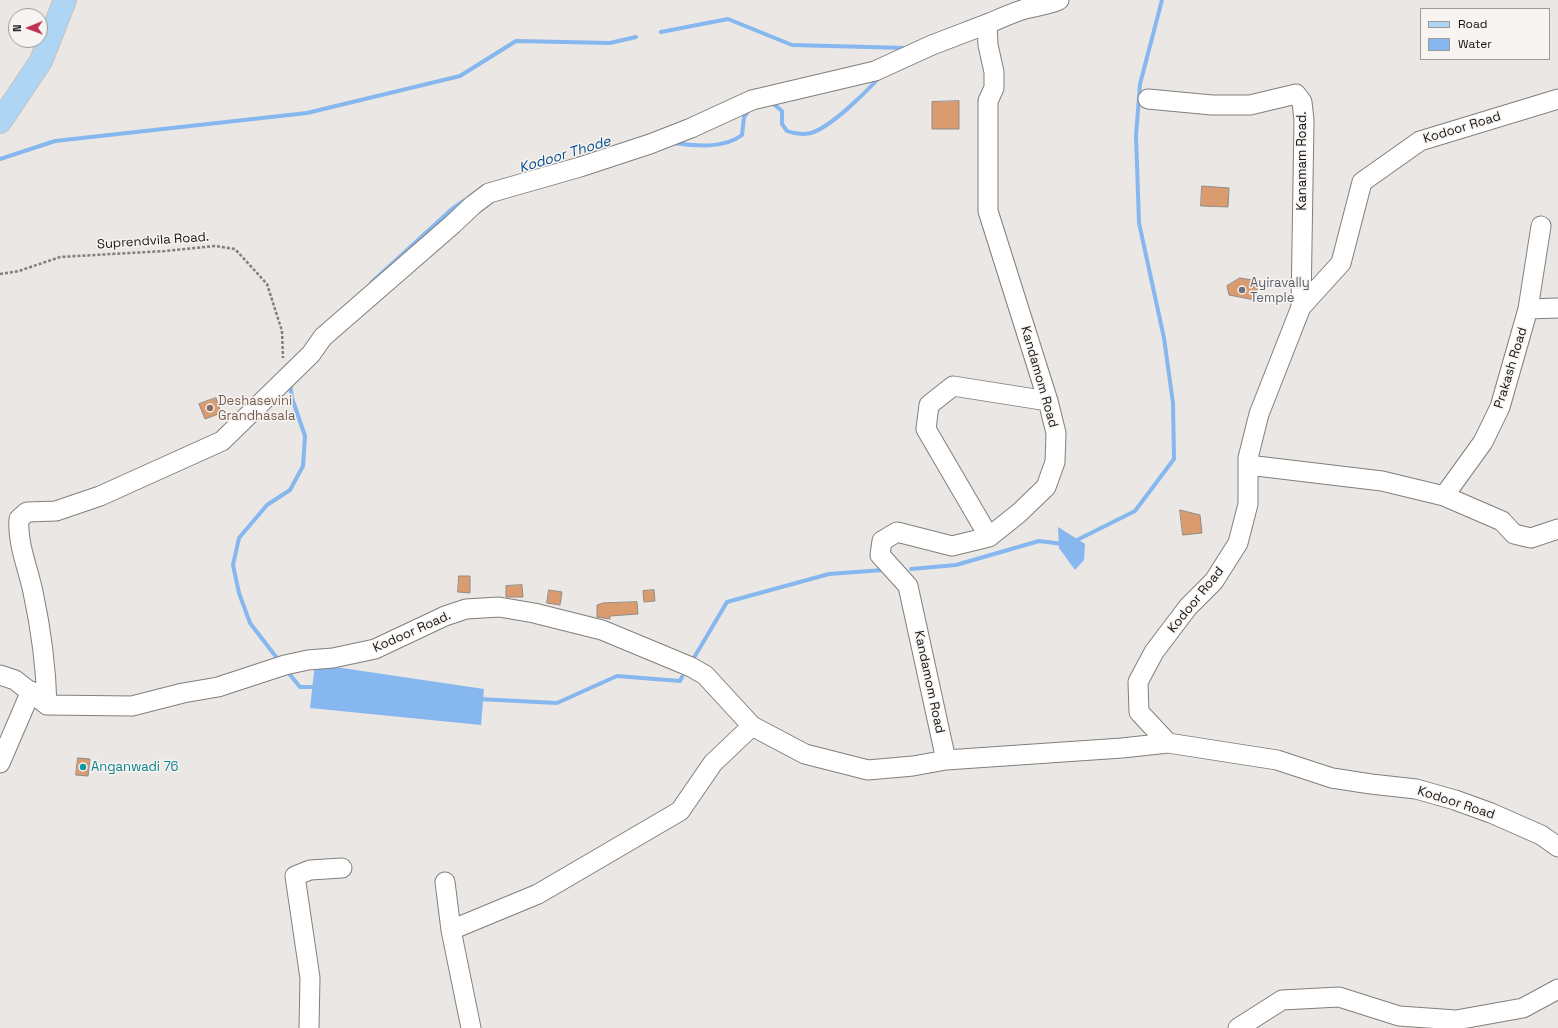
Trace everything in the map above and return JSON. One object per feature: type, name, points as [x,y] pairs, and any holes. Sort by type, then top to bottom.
[{"type":"main road","points":[[0,122],[42,61],[65,0]]},
{"type":"street","points":[[47,705],[42,642],[33,591],[20,537],[19,519],[27,512],[56,510],[100,496],[222,441],[310,354],[322,337],[482,197],[650,144],[691,128],[752,100],[876,71],[1004,16],[1026,9],[1044,6],[1059,0]]},
{"type":"street","name":"Kandamom Road","points":[[946,760],[908,586],[880,555],[882,541],[897,532],[952,546],[989,537],[1046,487],[1055,462],[1056,434],[1048,402],[988,210],[988,101],[994,88],[994,72],[988,45],[987,24]]},
{"type":"street","name":"Kanamam Road.","points":[[1148,99],[1250,106],[1296,94],[1302,102],[1304,120],[1301,307]]},
{"type":"street","name":"Kodoor Road","points":[[1558,99],[1420,141],[1362,182],[1341,263],[1301,307],[1259,414],[1248,458],[1248,504],[1238,543],[1214,581],[1188,607],[1154,652],[1138,682],[1139,712],[1168,743],[1277,760],[1332,778],[1416,789],[1455,800],[1491,813],[1541,835],[1558,847]]},
{"type":"street","name":"Prakash Road","points":[[1444,496],[1483,442],[1500,407],[1528,309],[1541,226]]},
{"type":"street","points":[[1528,309],[1558,308]]},
{"type":"street","points":[[989,537],[926,430],[929,405],[953,386],[1048,402]]},
{"type":"street","points":[[1248,465],[1382,481],[1444,496],[1502,521],[1514,534],[1531,538],[1558,529]]},
{"type":"street","name":"Kodoor Road.","points":[[47,705],[132,706],[218,686],[308,660],[333,658],[375,649],[445,616],[466,609],[500,607],[546,616],[602,630],[691,667],[705,674],[752,726],[804,754],[868,770],[913,766],[946,760],[1122,748],[1168,743]]},
{"type":"street","points":[[0,675],[15,680],[47,705]]},
{"type":"street","points":[[0,763],[31,691]]},
{"type":"street","points":[[451,930],[538,894],[680,811],[712,763],[752,726]]},
{"type":"street","points":[[309,1028],[310,978],[295,876],[310,870],[342,868]]},
{"type":"street","points":[[445,882],[451,930],[471,1028]]},
{"type":"street","points":[[1238,1028],[1282,1000],[1339,997],[1399,1016],[1456,1020],[1523,1008],[1558,990]]},
{"type":"path","name":"Suprendvila Road.","points":[[0,274],[19,271],[60,257],[165,251],[215,246],[235,249],[267,284],[282,331],[289,375]]},
{"type":"water","points":[[1058,527],[1085,544],[1084,560],[1075,570],[1059,548]]},
{"type":"water","points":[[315,664],[484,689],[481,725],[310,708]]},
{"type":"building","points":[[959,101],[959,129],[932,129],[932,102]]},
{"type":"building","points":[[1202,186],[1229,188],[1228,207],[1201,206]]},
{"type":"building","name":"Ayiravally Temple","points":[[1240,278],[1259,281],[1255,300],[1229,295],[1227,286]]},
{"type":"building","name":"Deshasevini Grandhasala","points":[[216,398],[221,413],[205,419],[199,404]]},
{"type":"building","points":[[1180,510],[1200,515],[1202,533],[1183,535]]},
{"type":"building","points":[[459,576],[470,576],[470,593],[458,592]]},
{"type":"building","points":[[522,585],[523,597],[506,597],[506,586]]},
{"type":"building","points":[[549,590],[562,592],[560,605],[547,603]]},
{"type":"building","points":[[654,590],[655,601],[644,602],[643,591]]},
{"type":"building","points":[[637,602],[638,614],[610,616],[610,619],[597,617],[597,605],[603,603]]},
{"type":"building","name":"Anganwadi 76","points":[[78,758],[90,759],[88,776],[76,775]]},
{"type":"waterway","points":[[1073,542],[1135,511],[1174,459],[1173,403],[1164,338],[1139,223],[1136,136],[1140,84],[1162,0]]},
{"type":"waterway","name":"Kodoor Thode","points":[[965,23],[989,14]]},
{"type":"waterway","points":[[661,32],[728,19],[792,45],[906,48]]},
{"type":"waterway","points":[[0,159],[55,141],[307,113],[460,76],[516,41],[610,43],[636,37]]},
{"type":"waterway","name":"Kodoor Thode","points":[[771,102],[782,111],[782,124],[787,131],[799,134],[811,133],[819,130],[838,117],[879,78]]},
{"type":"waterway","name":"Kodoor Thode","points":[[673,143],[691,145],[727,143],[742,135],[744,117],[749,110]]},
{"type":"waterway","name":"Kodoor Thode","points":[[371,283],[452,209],[465,200]]},
{"type":"waterway","name":"Kodoor Thode","points":[[280,662],[250,623],[239,593],[233,565],[239,538],[267,505],[290,490],[303,466],[305,436],[292,398],[290,383]]},
{"type":"waterway","points":[[911,569],[956,565],[1039,541],[1063,544]]},
{"type":"waterway","points":[[695,656],[727,602],[829,574],[883,570]]},
{"type":"waterway","points":[[287,671],[300,687],[318,687]]},
{"type":"waterway","points":[[478,699],[557,703],[617,676],[680,681],[682,677]]},
{"type":"place","name":"Ayiravally Temple","points":[[1242,290]]},
{"type":"place","name":"Deshasevini Grandhasala","points":[[210,408]]},
{"type":"place","name":"Anganwadi 76","points":[[83,767]]}]
